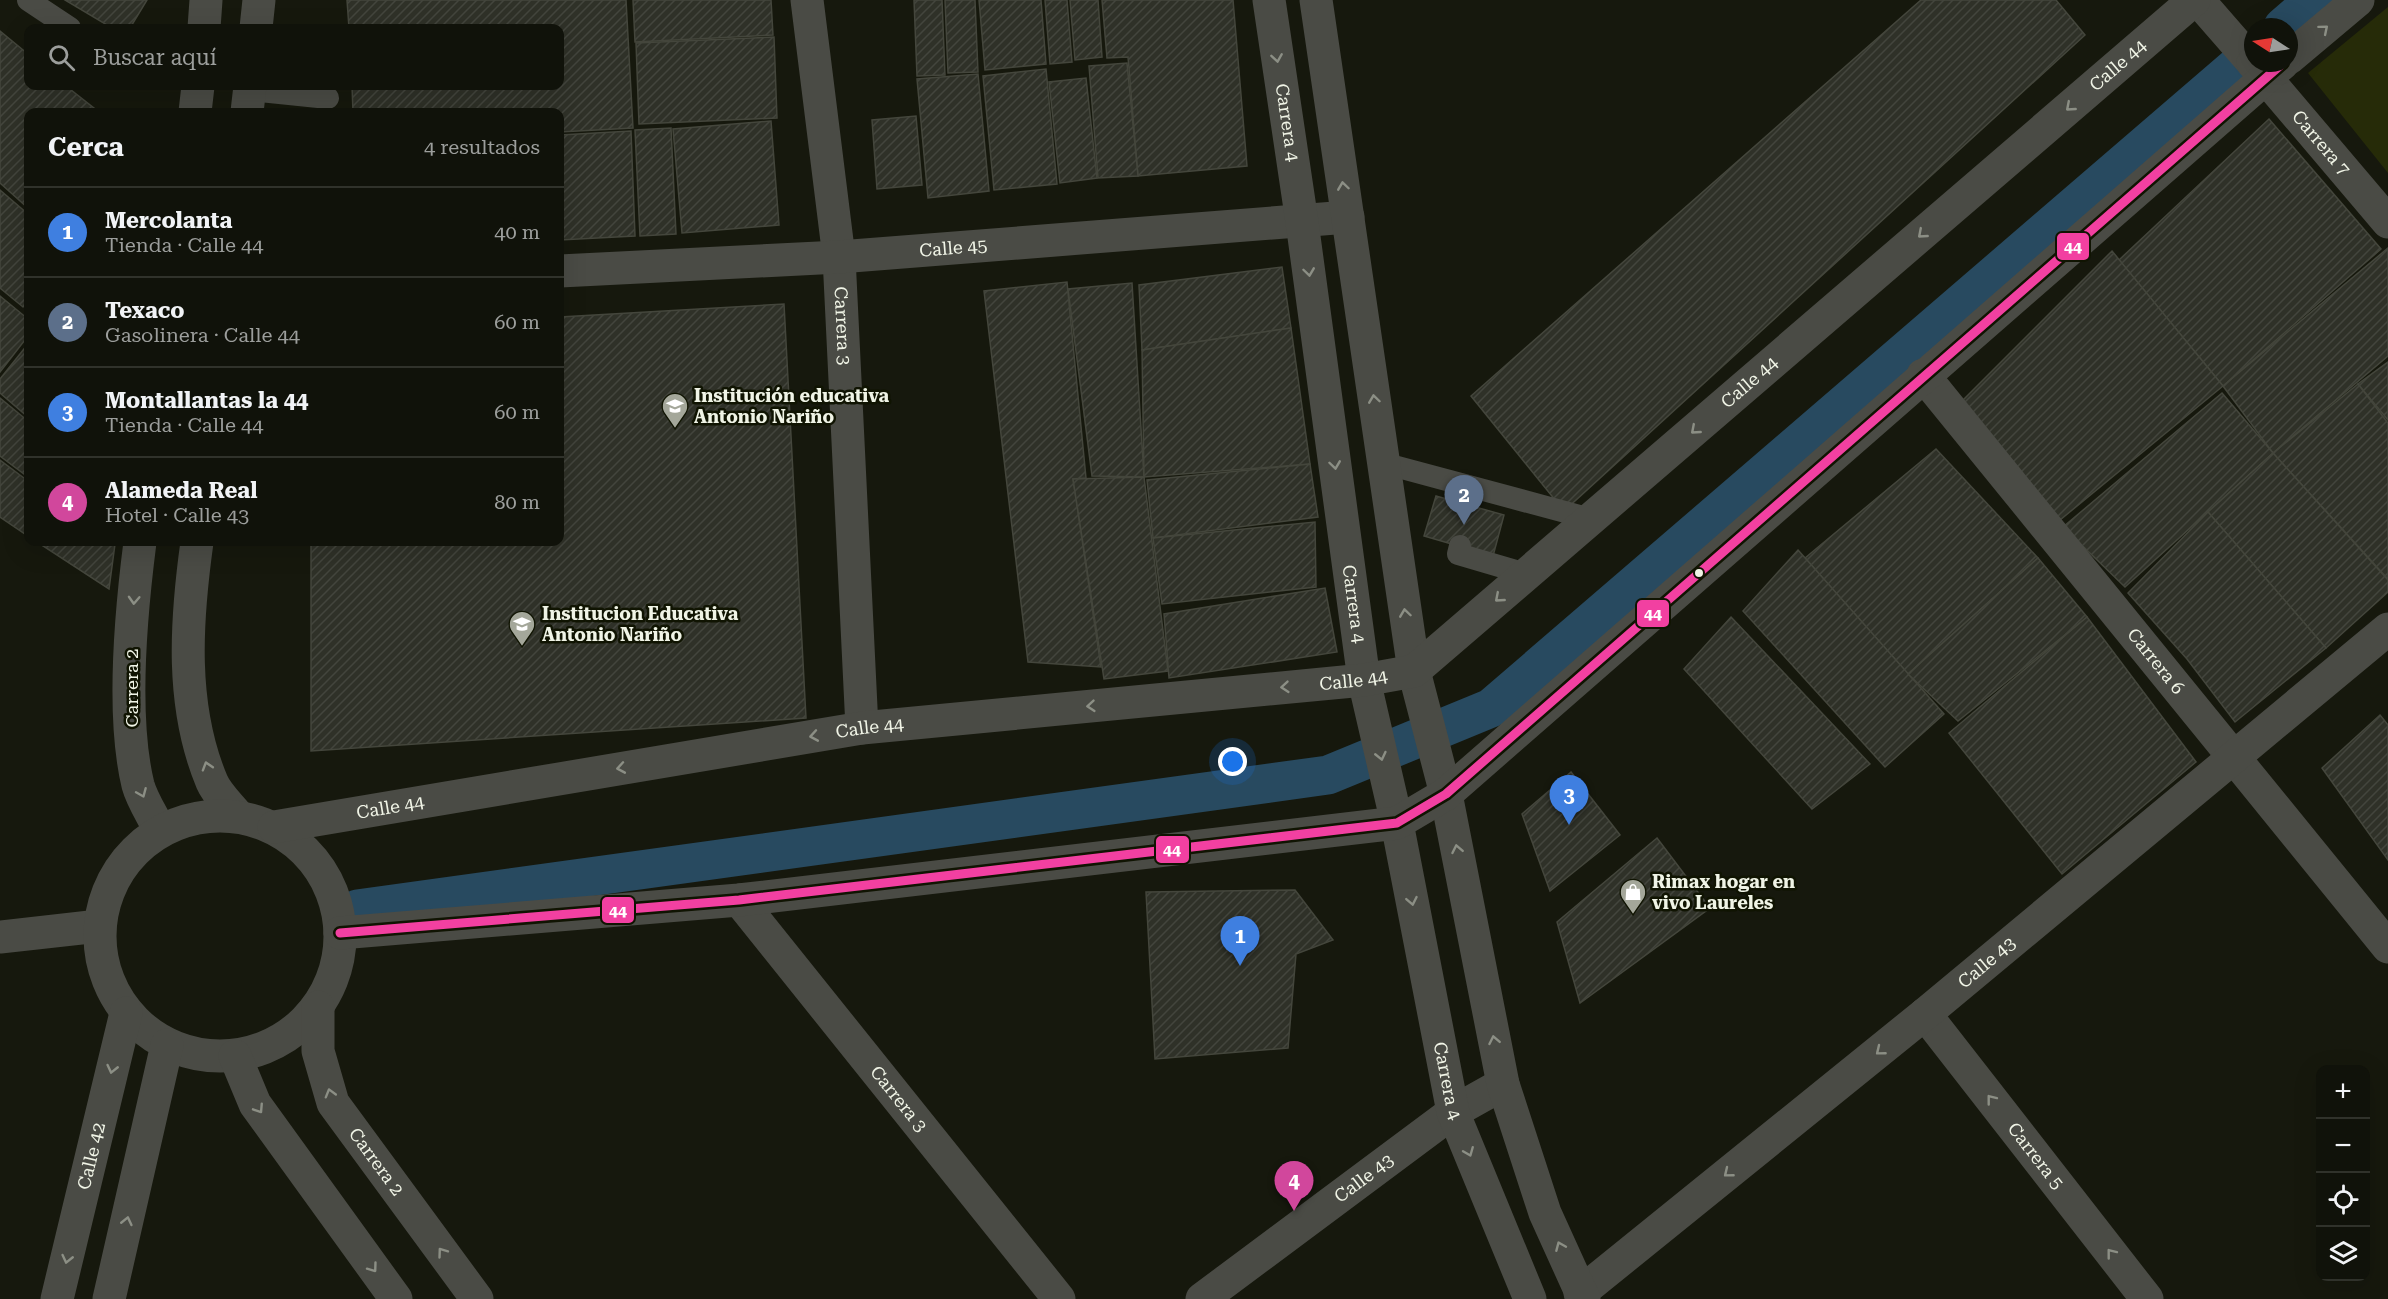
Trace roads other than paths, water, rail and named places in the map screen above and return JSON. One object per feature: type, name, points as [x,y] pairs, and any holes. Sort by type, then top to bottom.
[{"type":"street","points":[[204,24],[206,0]]},
{"type":"street","points":[[256,24],[259,0]]},
{"type":"street","name":"Carrera 3","points":[[807,0],[839,257],[862,728]]},
{"type":"street","name":"Carrera 4","points":[[1269,0],[1302,222],[1364,680],[1394,809],[1453,1112],[1530,1299]]},
{"type":"street","points":[[1316,0],[1417,683],[1446,794],[1503,1084],[1545,1213],[1582,1296]]},
{"type":"street","points":[[2298,42],[2358,0]]},
{"type":"street","name":"Carrera 7","points":[[2202,6],[2244,45]]},
{"type":"street","name":"Calle 44","points":[[274,827],[862,728],[1364,680],[1417,683],[1526,574],[2202,6]]},
{"type":"street","points":[[340,933],[739,900],[1394,809],[1446,794],[1923,375],[2258,72]]},
{"type":"street","name":"Carrera 7","points":[[2271,72],[2388,222]]},
{"type":"street","points":[[195,108],[198,90]]},
{"type":"street","name":"Calle 45","points":[[564,271],[839,257],[1348,217]]},
{"type":"street","name":"Carrera 6","points":[[1923,375],[2388,947]]},
{"type":"street","name":"Carrera 2","points":[[140,546],[130,669],[132,734],[138,786],[160,831]]},
{"type":"street","points":[[197,546],[186,663],[194,719],[213,784],[237,815]]},
{"type":"street","name":"Calle 43","points":[[1582,1296],[2388,629]]},
{"type":"street","points":[[237,815],[274,827],[301,846],[322,870],[335,900],[340,933],[335,971],[318,1006],[295,1030],[267,1047],[235,1056],[200,1056],[166,1046],[144,1031],[126,1012],[110,987],[101,957],[99,926],[108,888],[129,855],[160,831],[197,816],[237,815]]},
{"type":"street","name":"Carrera 3","points":[[739,900],[1059,1299]]},
{"type":"street","points":[[0,937],[99,926]]},
{"type":"street","name":"Carrera 2","points":[[318,1006],[318,1051],[333,1103],[477,1299]]},
{"type":"street","name":"Calle 42","points":[[57,1299],[126,1012]]},
{"type":"street","name":"Carrera 5","points":[[1925,1014],[2146,1299]]},
{"type":"street","points":[[109,1299],[166,1046]]},
{"type":"street","points":[[235,1056],[255,1104],[396,1299]]},
{"type":"street","name":"Calle 43","points":[[1202,1299],[1453,1112],[1503,1084]]},
{"type":"lane","points":[[28,0],[64,24]]},
{"type":"lane","points":[[249,96],[328,98]]},
{"type":"lane","points":[[1383,463],[1472,496],[1591,519]]},
{"type":"lane","points":[[1460,546],[1458,554],[1526,574]]},
{"type":"waterway","points":[[2293,18],[2314,0]]},
{"type":"waterway","points":[[357,909],[1328,775],[1491,708],[2244,60]]},
{"type":"place","name":"Institución educativa Antonio Nariño","points":[[675,429]]},
{"type":"place","name":"Texaco","points":[[1464,525]]},
{"type":"place","name":"Institucion Educativa Antonio Nariño","points":[[522,647]]},
{"type":"place","name":"Montallantas la 44","points":[[1569,825]]},
{"type":"place","name":"Rimax hogar en vivo Laureles","points":[[1633,915]]},
{"type":"place","name":"Mercolanta","points":[[1240,966]]},
{"type":"place","name":"Alameda Real","points":[[1294,1211]]}]
